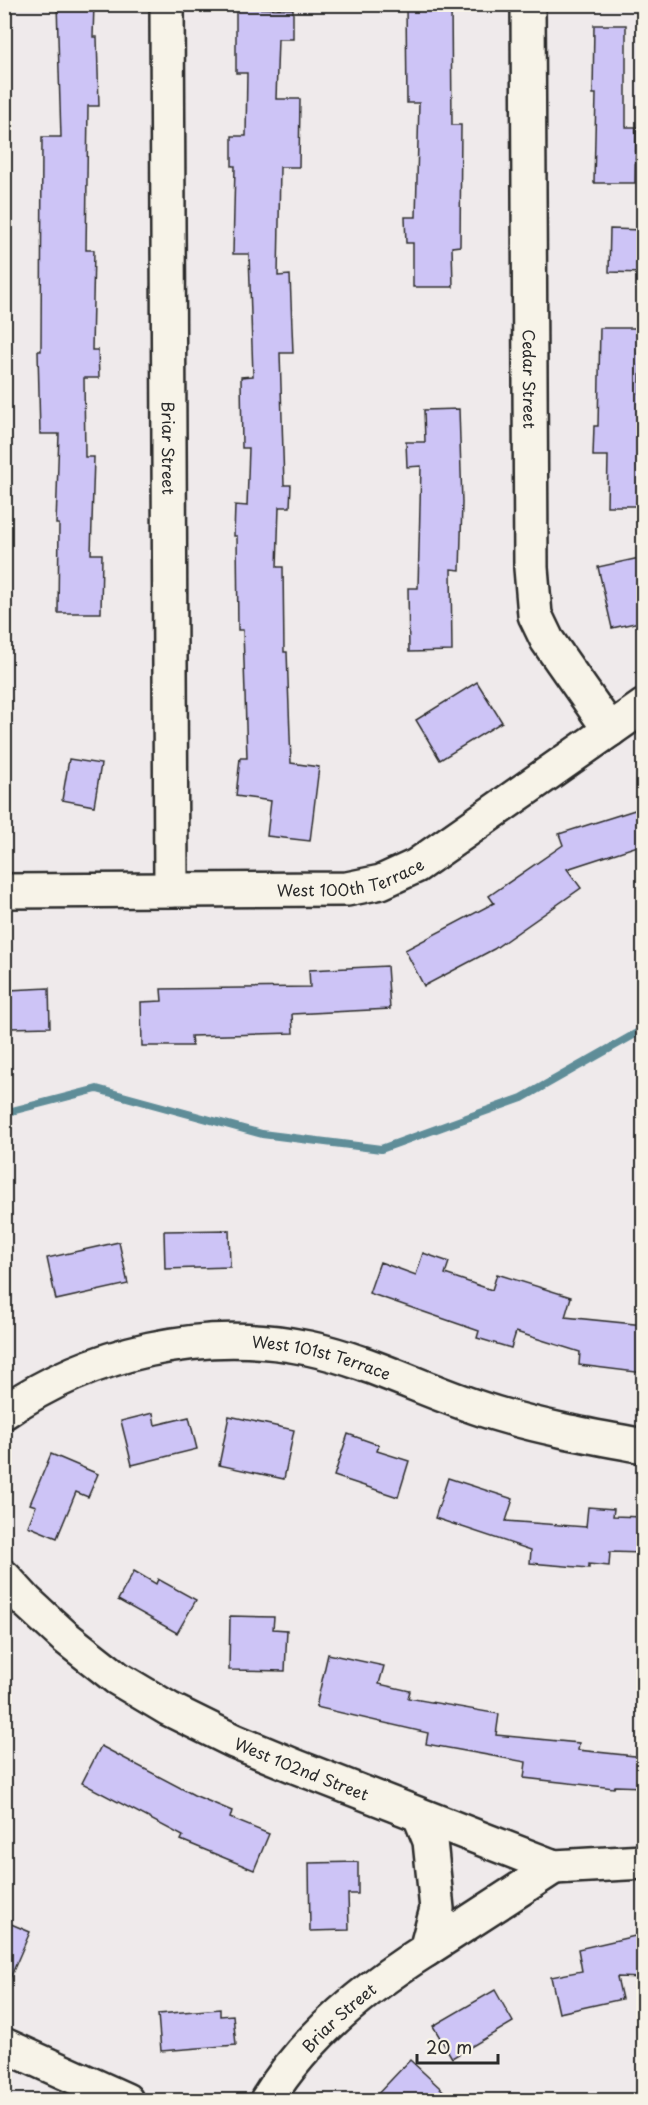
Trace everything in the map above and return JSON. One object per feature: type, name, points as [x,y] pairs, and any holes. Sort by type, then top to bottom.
[{"type":"street","name":"Briar Street","points":[[167,4],[171,890]]},
{"type":"street","name":"Cedar Street","points":[[528,4],[531,568],[535,615],[547,640],[610,730]]},
{"type":"street","name":"West 100th Terrace","points":[[4,891],[347,889],[381,882],[416,866],[644,705]]},
{"type":"street","name":"West 101st Terrace","points":[[4,1412],[26,1397],[73,1372],[138,1352],[196,1342],[256,1342],[308,1348],[354,1362],[451,1399],[501,1415],[570,1433],[644,1446]]},
{"type":"street","name":"West 102nd Street","points":[[4,1577],[65,1637],[117,1678],[169,1709],[234,1741],[554,1867],[644,1863]]},
{"type":"street","points":[[420,1816],[430,1841],[437,1909],[426,1950]]},
{"type":"street","name":"Briar Street","points":[[267,2100],[302,2053],[341,2012],[391,1972],[554,1867]]},
{"type":"street","points":[[4,2045],[126,2100]]},
{"type":"building","points":[[57,4],[94,4],[93,37],[97,37],[99,106],[88,106],[86,250],[94,250],[92,350],[98,350],[99,378],[84,378],[85,457],[94,457],[91,554],[102,554],[101,613],[58,613],[59,524],[56,524],[59,434],[40,434],[38,351],[41,351],[42,137],[61,137]]},
{"type":"building","points":[[406,4],[451,4],[452,125],[461,125],[460,246],[452,247],[453,287],[413,287],[413,243],[406,243],[405,217],[416,217],[419,103],[407,103]]},
{"type":"building","points":[[236,8],[293,9],[293,39],[278,39],[276,99],[300,99],[299,167],[280,167],[278,276],[290,275],[293,353],[280,353],[284,485],[291,485],[290,507],[279,507],[277,567],[283,567],[284,652],[287,652],[291,763],[319,767],[310,841],[267,836],[271,801],[236,796],[240,758],[247,758],[243,630],[238,630],[235,505],[247,506],[249,448],[242,448],[241,377],[253,376],[249,254],[233,254],[235,166],[232,166],[232,136],[246,136],[247,73],[236,73]]},
{"type":"building","points":[[594,25],[626,25],[626,127],[636,127],[635,183],[594,183],[596,94],[593,94]]},
{"type":"building","points":[[610,229],[644,230],[644,273],[609,272]]},
{"type":"building","points":[[600,328],[641,328],[639,427],[644,427],[644,506],[607,506],[608,456],[593,456],[594,426],[598,426]]},
{"type":"building","points":[[459,409],[462,503],[460,570],[451,569],[452,651],[409,652],[408,588],[418,588],[421,466],[407,467],[406,442],[425,442],[424,410]]},
{"type":"building","points":[[644,557],[644,621],[612,628],[598,567]]},
{"type":"building","points":[[477,682],[502,722],[440,760],[416,720]]},
{"type":"building","points":[[69,759],[101,764],[94,806],[62,800]]},
{"type":"building","points":[[638,809],[644,826],[644,844],[567,869],[581,888],[494,949],[424,986],[405,950],[494,903],[489,896],[563,845],[559,834]]},
{"type":"building","points":[[387,966],[390,1009],[292,1014],[293,1033],[191,1036],[192,1046],[142,1046],[141,1002],[162,1001],[161,989],[310,987],[309,970]]},
{"type":"building","points":[[49,988],[50,1027],[10,1028],[9,990]]},
{"type":"building","points":[[229,1230],[230,1267],[165,1269],[164,1231]]},
{"type":"building","points":[[119,1242],[128,1284],[56,1300],[47,1258]]},
{"type":"building","points":[[423,1253],[449,1262],[445,1274],[492,1290],[497,1274],[571,1297],[565,1317],[644,1325],[644,1373],[579,1365],[580,1352],[516,1332],[511,1348],[477,1338],[479,1331],[369,1293],[380,1262],[416,1275]]},
{"type":"building","points":[[153,1413],[155,1425],[189,1417],[197,1449],[132,1465],[121,1421]]},
{"type":"building","points":[[229,1416],[294,1430],[284,1479],[219,1465]]},
{"type":"building","points":[[348,1434],[379,1445],[377,1451],[409,1461],[398,1497],[334,1476]]},
{"type":"building","points":[[51,1454],[98,1474],[88,1497],[76,1492],[57,1538],[28,1526],[36,1506],[30,1504]]},
{"type":"building","points":[[448,1478],[513,1499],[506,1521],[586,1527],[588,1507],[614,1509],[613,1516],[644,1517],[644,1553],[610,1552],[609,1566],[589,1564],[589,1568],[530,1563],[531,1550],[435,1518]]},
{"type":"building","points":[[134,1571],[156,1584],[158,1579],[196,1600],[177,1633],[118,1600]]},
{"type":"building","points":[[230,1616],[274,1617],[273,1629],[287,1630],[285,1671],[229,1670]]},
{"type":"building","points":[[328,1654],[384,1666],[379,1684],[410,1691],[408,1698],[499,1714],[496,1735],[579,1743],[578,1750],[644,1757],[644,1787],[615,1786],[614,1788],[524,1778],[526,1762],[426,1744],[428,1733],[316,1707]]},
{"type":"building","points":[[101,1746],[194,1795],[232,1811],[230,1818],[269,1834],[254,1870],[181,1840],[183,1836],[82,1783]]},
{"type":"building","points":[[358,1862],[358,1894],[348,1894],[349,1930],[310,1931],[309,1863]]},
{"type":"building","points":[[4,1921],[30,1932],[4,1992]]},
{"type":"building","points":[[644,1934],[644,1978],[617,1977],[622,1999],[559,2013],[551,1977],[582,1971],[578,1949]]},
{"type":"building","points":[[495,1990],[513,2022],[452,2058],[433,2026]]},
{"type":"building","points":[[220,2009],[220,2016],[233,2015],[236,2045],[161,2051],[158,2014]]},
{"type":"building","points":[[410,2060],[453,2100],[372,2100]]},
{"type":"waterway","points":[[4,1113],[97,1089],[262,1134],[381,1149],[522,1098],[644,1029]]}]
